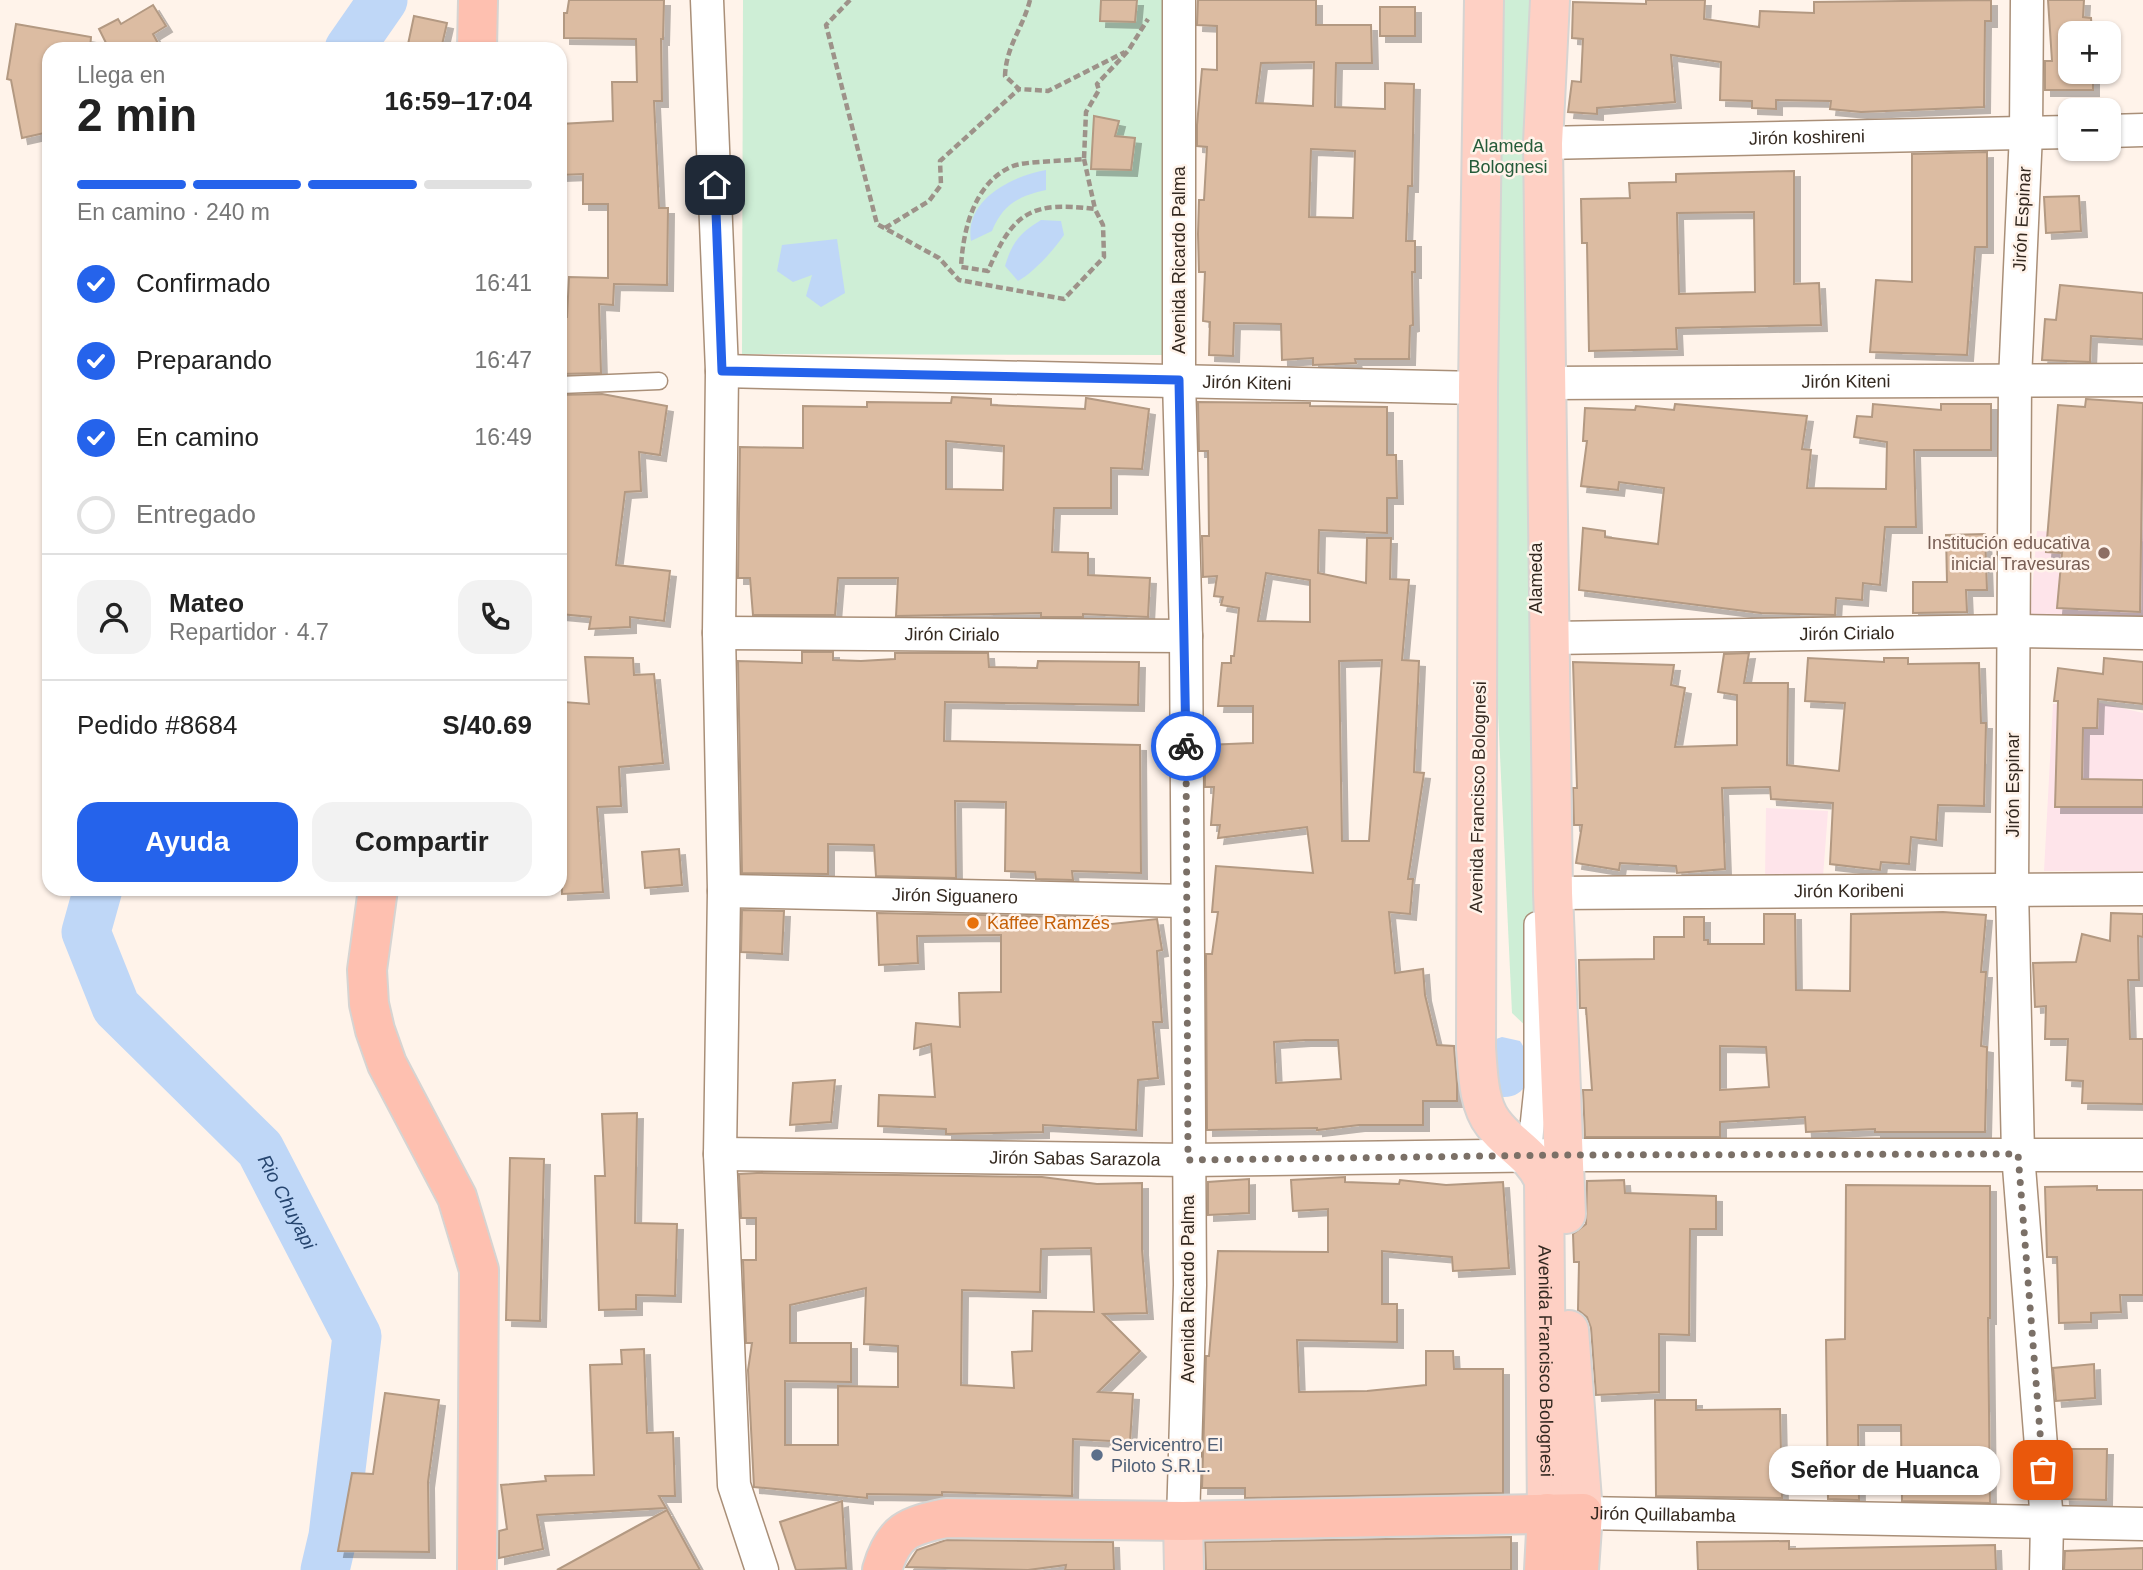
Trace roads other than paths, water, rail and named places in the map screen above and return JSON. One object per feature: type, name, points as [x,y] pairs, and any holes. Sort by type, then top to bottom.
[{"type":"highway","points":[[477,42],[478,0]]},
{"type":"highway","points":[[377,896],[367,971],[369,1004],[375,1030],[387,1064],[457,1197],[479,1270],[477,1570]]},
{"type":"highway","name":"Jirón Quillabamba","points":[[882,1570],[893,1540],[917,1524],[946,1518],[1184,1521],[1565,1513]]},
{"type":"highway","name":"Avenida Francisco Bolognesi","points":[[1544,1570],[1565,1513]]},
{"type":"highway","name":"Avenida Francisco Bolognesi","points":[[1565,1513],[1579,1570]]},
{"type":"main road","name":"Avenida Francisco Bolognesi","points":[[1484,0],[1478,388],[1476,1048],[1481,1091],[1491,1121],[1547,1155]]},
{"type":"main road","name":"Avenida Francisco Bolognesi","points":[[1550,0],[1543,143],[1553,893],[1547,1155],[1568,1324],[1565,1513]]},
{"type":"main road","name":"Avenida Ricardo Palma","points":[[1184,1521],[1184,1570]]},
{"type":"street","points":[[707,0],[722,371],[719,634],[724,891],[720,1154],[734,1485],[762,1570]]},
{"type":"street","name":"Alameda","points":[[1541,0],[1543,143],[1536,386],[1536,1088],[1547,1155]]},
{"type":"street","name":"Jirón Espinar","points":[[2027,0],[2026,132],[2015,380],[2012,889],[2018,1154],[2047,1522],[2046,1570]]},
{"type":"street","name":"Avenida Ricardo Palma","points":[[1165,7],[1186,636],[1190,1285],[1184,1521]]},
{"type":"street","points":[[2121,131],[2143,130]]},
{"type":"street","name":"Jirón koshireni","points":[[1543,143],[2058,132]]},
{"type":"street","name":"Jirón Kiteni","points":[[722,371],[1478,388]]},
{"type":"street","name":"Jirón Kiteni","points":[[1548,383],[2143,380]]},
{"type":"street","name":"Jirón Cirialo","points":[[1550,638],[2014,631],[2143,633]]},
{"type":"street","name":"Jirón Cirialo","points":[[719,634],[1186,636]]},
{"type":"street","name":"Jirón Koribeni","points":[[1553,893],[2143,889]]},
{"type":"street","name":"Jirón Siguanero","points":[[724,891],[1186,901]]},
{"type":"street","name":"Jirón Sabas Sarazola","points":[[720,1154],[1188,1160],[1547,1155],[2143,1155]]},
{"type":"street","name":"Jirón Quillabamba","points":[[1565,1513],[2143,1524]]},
{"type":"lane","points":[[567,385],[659,381]]},
{"type":"water","points":[[1046,170],[1046,190],[1020,198],[1001,214],[992,231],[971,241],[971,226],[975,213],[993,192],[1019,178]]},
{"type":"water","points":[[1041,220],[1061,221],[1064,235],[1043,261],[1018,281],[1005,266],[1008,258],[1018,239]]},
{"type":"water","points":[[837,239],[845,293],[821,307],[806,296],[812,275],[793,282],[777,271],[782,245]]},
{"type":"water","points":[[1502,1037],[1520,1041],[1528,1060],[1529,1071],[1523,1088],[1517,1094],[1507,1097],[1495,1096],[1493,1040]]},
{"type":"waterway","name":"Rio Chuyapi","points":[[354,42],[383,0]]},
{"type":"waterway","name":"Rio Chuyapi","points":[[96,896],[86,932],[116,1007],[260,1149],[357,1336],[333,1536],[325,1570]]},
{"type":"place","name":"Institución educativa inicial Travesuras","points":[[2104,553]]},
{"type":"place","name":"Kaffee Ramzés","points":[[973,923]]},
{"type":"place","name":"Servicentro El Piloto S.R.L.","points":[[1097,1455]]},
{"type":"place","name":"Señor de Huanca","points":[[2043,1470]]},
{"type":"park label","name":"Alameda Bolognesi","points":[[1508,156]]}]
